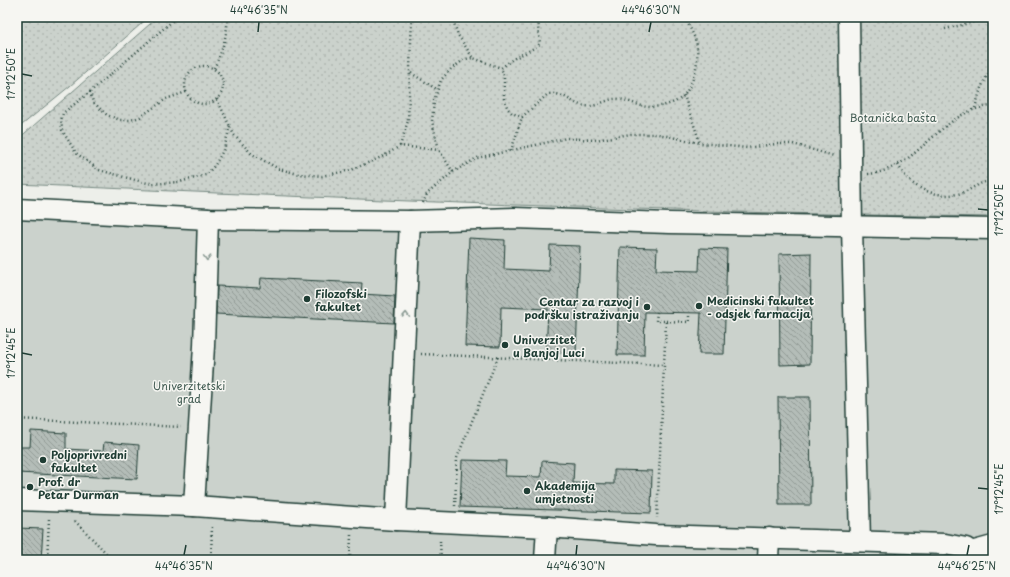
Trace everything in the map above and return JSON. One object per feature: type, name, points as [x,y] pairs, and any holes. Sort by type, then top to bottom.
[{"type":"street","points":[[849,17],[852,227],[860,541]]},
{"type":"street","points":[[17,209],[208,219],[414,221],[514,218],[670,223],[993,229]]},
{"type":"street","points":[[203,506],[199,428],[204,346],[208,219]]},
{"type":"street","points":[[396,520],[404,354],[414,221]]},
{"type":"street","points":[[17,500],[203,506],[396,520],[656,534],[945,544],[966,548],[975,556],[993,546]]},
{"type":"street","points":[[545,560],[547,527]]},
{"type":"street","points":[[768,560],[769,538]]},
{"type":"path","points":[[177,17],[90,92],[63,113],[61,120],[62,130],[76,153],[99,170],[152,184],[179,182],[206,175],[215,165],[224,149],[230,126]]},
{"type":"path","points":[[214,68],[227,31],[228,17]]},
{"type":"path","points":[[400,146],[408,121],[412,17]]},
{"type":"path","points":[[452,17],[458,35],[473,58]]},
{"type":"path","points":[[501,68],[513,59],[538,46],[540,43],[538,27],[541,17]]},
{"type":"path","points":[[511,151],[522,117],[530,112],[548,94],[554,93],[564,96],[579,105],[590,106],[606,100],[619,99],[650,107],[665,105],[684,95],[692,81],[697,53],[696,42],[684,17]]},
{"type":"path","points":[[945,29],[989,17]]},
{"type":"path","points":[[453,172],[439,150],[432,121],[434,101],[441,80],[451,69],[465,60],[473,58],[501,68],[504,76],[504,99],[508,109],[512,113],[522,117]]},
{"type":"path","points":[[975,108],[981,88],[993,63]]},
{"type":"path","points":[[204,66],[214,68],[223,81],[221,94],[212,103],[200,104],[189,98],[186,92],[185,81],[192,70],[198,67],[204,66]]},
{"type":"path","points":[[411,72],[438,90]]},
{"type":"path","points":[[90,92],[93,102],[107,115],[120,120],[131,120],[140,117],[166,99],[186,92]]},
{"type":"path","points":[[684,95],[700,143]]},
{"type":"path","points":[[217,99],[234,135],[252,154],[278,169],[299,174],[322,176],[351,170],[384,156],[400,146],[439,150]]},
{"type":"path","points":[[414,221],[427,194],[453,172],[477,158],[567,138],[595,140],[631,134],[658,134],[700,143],[747,148],[776,144],[793,144],[847,161],[851,174],[877,173],[898,165],[919,150],[943,127],[964,113],[975,108],[993,106]]},
{"type":"path","points":[[898,165],[908,180],[921,189],[935,193],[958,194],[981,182],[993,182]]},
{"type":"path","points":[[657,312],[656,321],[689,322],[689,313]]},
{"type":"path","points":[[656,534],[666,321]]},
{"type":"path","points":[[404,354],[664,365]]},
{"type":"path","points":[[455,523],[457,458],[498,358]]},
{"type":"path","points":[[17,420],[199,428]]},
{"type":"path","points":[[47,560],[53,502]]},
{"type":"path","points":[[53,502],[113,560]]},
{"type":"path","points":[[203,506],[211,560]]},
{"type":"path","points":[[350,560],[352,517]]},
{"type":"green space","points":[[17,17],[149,17],[70,86],[17,129]]},
{"type":"green space","name":"Botanička bašta","points":[[158,17],[993,17],[993,217],[627,209],[17,184],[17,140]]},
{"type":"green space","name":"Univerzitetski grad","points":[[17,214],[993,237],[993,560],[17,560]]},
{"type":"building","points":[[469,238],[505,240],[504,269],[549,271],[550,245],[580,246],[576,354],[546,353],[548,309],[501,307],[500,347],[465,346]]},
{"type":"building","points":[[620,247],[657,248],[656,270],[699,271],[700,248],[727,249],[724,354],[699,354],[701,313],[645,312],[644,355],[617,355]]},
{"type":"building","points":[[811,253],[810,364],[780,365],[779,254]]},
{"type":"building","points":[[261,278],[362,283],[361,294],[395,296],[394,323],[216,314],[217,286],[260,288]]},
{"type":"building","points":[[778,397],[810,397],[811,505],[779,505]]},
{"type":"building","points":[[31,431],[66,433],[66,449],[103,451],[104,442],[139,445],[137,479],[17,473],[17,447],[30,447]]},
{"type":"building","points":[[462,460],[506,461],[505,476],[541,477],[542,461],[574,463],[573,483],[614,484],[614,470],[652,471],[651,513],[460,507]]},
{"type":"building","points":[[17,528],[43,529],[41,560],[17,560]]},
{"type":"place","name":"Filozofski fakultet","points":[[307,299]]},
{"type":"place","name":"Medicinski fakultet - odsjek farmacija","points":[[699,306]]},
{"type":"place","name":"Centar za razvoj i podršku istraživanju","points":[[647,307]]},
{"type":"place","name":"Univerzitet u Banjoj Luci","points":[[505,345]]},
{"type":"place","name":"Poljoprivredni fakultet","points":[[43,460]]},
{"type":"place","name":"Prof. dr Petar Durman","points":[[30,487]]},
{"type":"place","name":"Akademija umjetnosti","points":[[527,491]]}]
